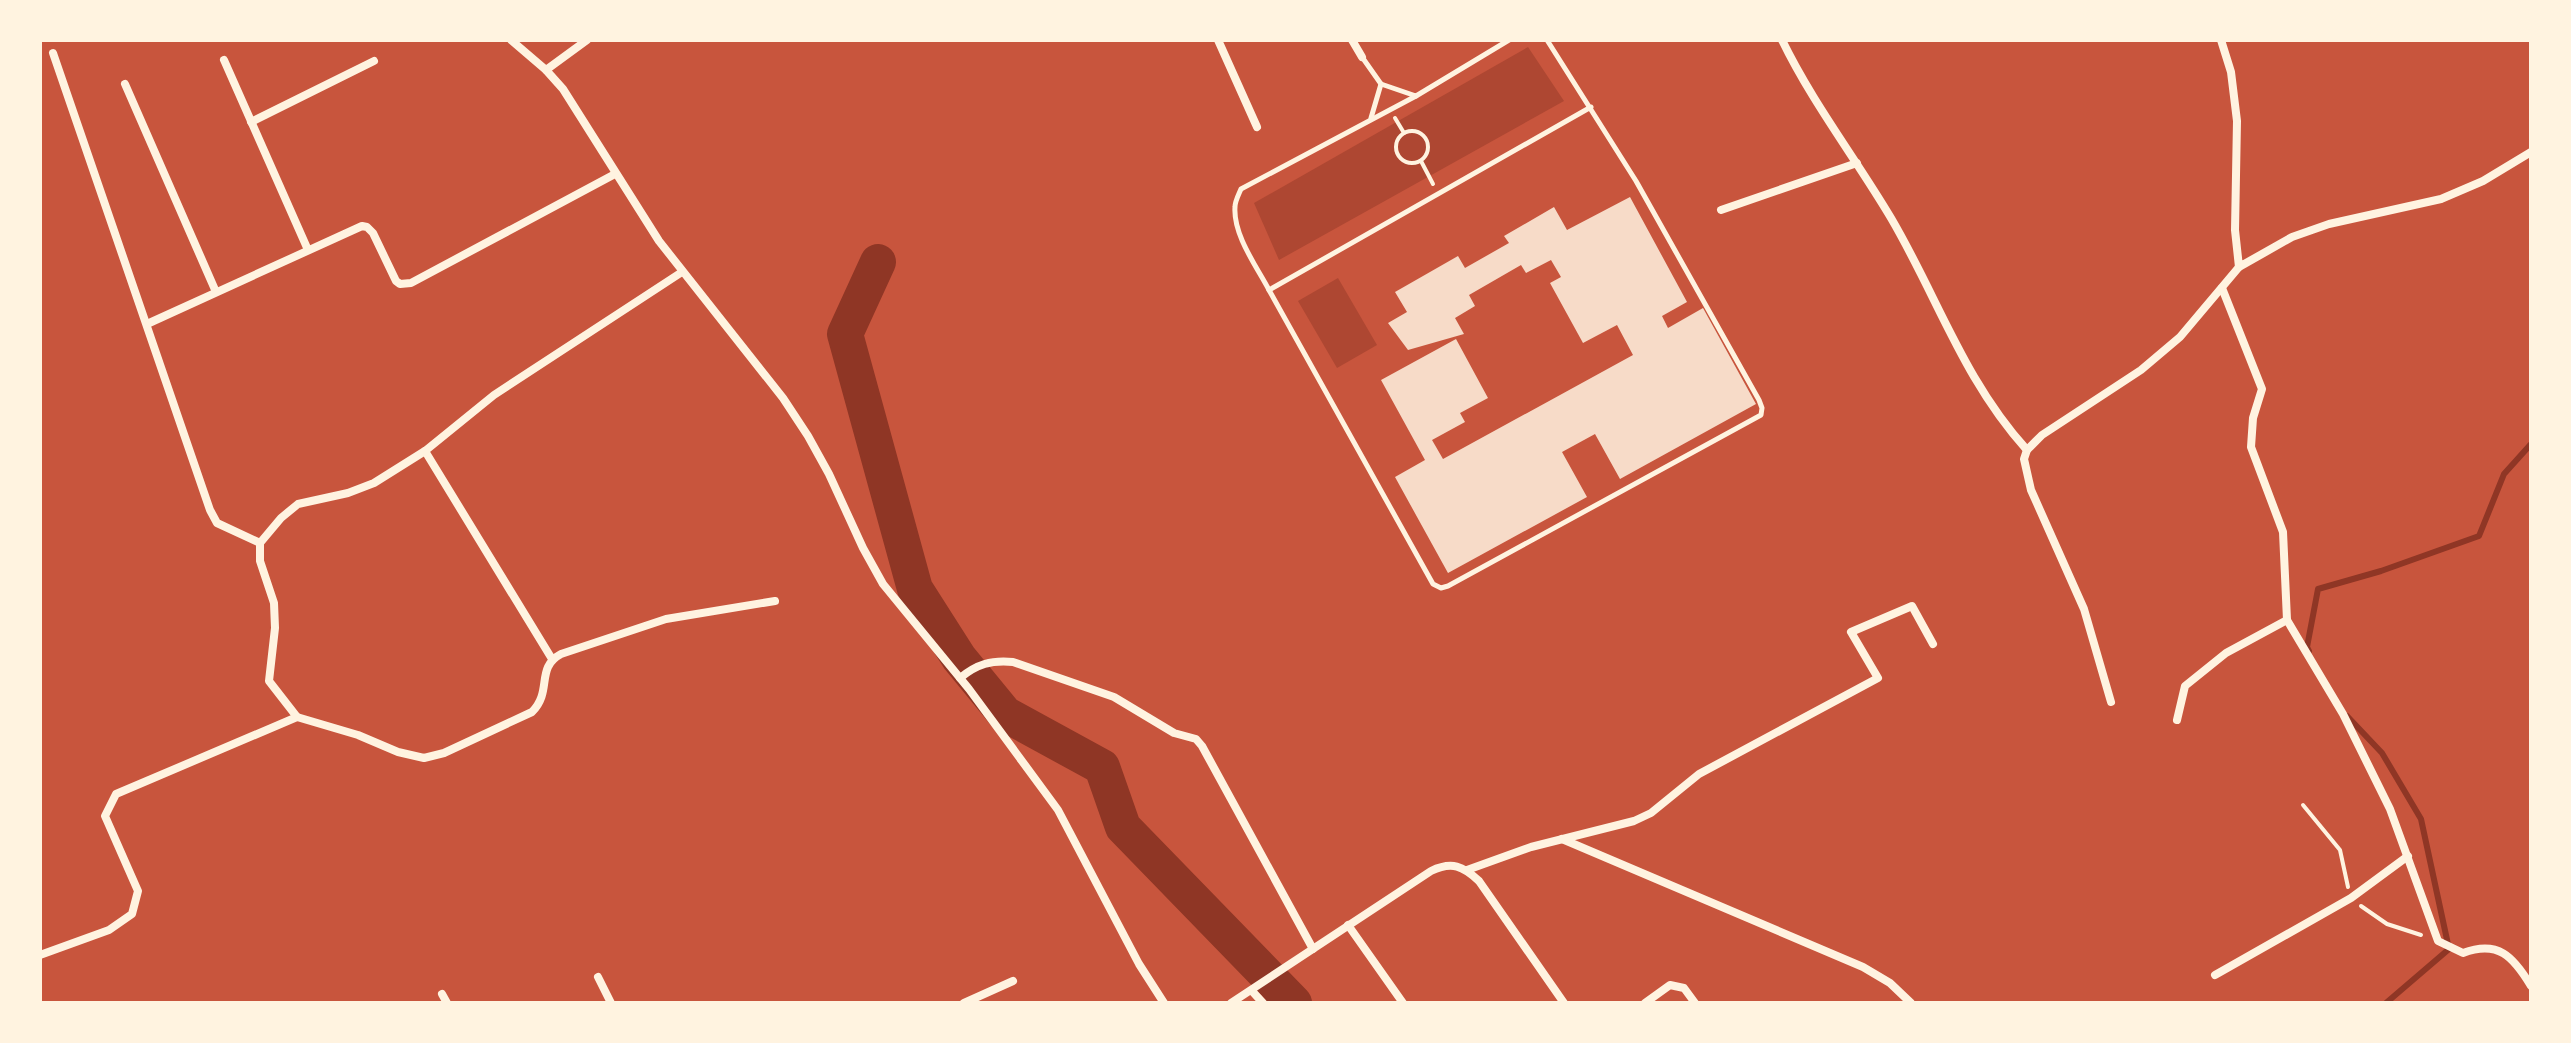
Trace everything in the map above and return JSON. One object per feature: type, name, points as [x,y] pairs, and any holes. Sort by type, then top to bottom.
[{"type":"street","points":[[511,40],[546,70],[569,99],[615,174],[682,272],[783,398],[829,474],[883,584],[963,676],[1058,810],[1139,964],[1164,1003]]},
{"type":"street","points":[[546,70],[587,40]]},
{"type":"street","points":[[1218,40],[1257,127]]},
{"type":"street","points":[[1352,40],[1362,57]]},
{"type":"street","points":[[1782,40],[1908,248],[1960,356],[1994,410],[2027,450]]},
{"type":"street","points":[[2221,40],[2231,72],[2237,121],[2235,230],[2239,267]]},
{"type":"street","points":[[53,53],[210,510],[217,523],[260,543]]},
{"type":"street","points":[[224,60],[308,250]]},
{"type":"street","points":[[251,122],[374,61]]},
{"type":"street","points":[[125,84],[216,292]]},
{"type":"street","points":[[2111,702],[2084,609],[2025,472],[2027,450],[2042,435],[2141,370],[2165,350],[2180,337],[2239,267],[2292,237],[2329,224],[2441,199],[2483,181],[2531,152]]},
{"type":"street","points":[[1721,210],[1857,163]]},
{"type":"street","points":[[147,324],[356,228],[367,227],[373,233],[396,281],[405,285],[615,174]]},
{"type":"street","points":[[682,272],[494,395],[425,451],[374,483],[348,493],[298,504],[260,543],[260,561],[274,603],[275,628],[269,681],[297,717],[424,758],[444,753],[532,712],[542,702],[546,670],[552,659],[666,619],[775,601]]},
{"type":"street","points":[[2222,288],[2262,389],[2253,418],[2251,447],[2283,532],[2287,620],[2343,714],[2390,809],[2438,941],[2463,953],[2476,948],[2503,952],[2513,960],[2531,986]]},
{"type":"street","points":[[425,451],[552,659]]},
{"type":"street","points":[[1467,870],[1561,839],[1634,821],[1651,813],[1699,774],[1878,678],[1851,632],[1912,606],[1933,644]]},
{"type":"street","points":[[2177,720],[2185,686],[2226,653],[2287,620]]},
{"type":"street","points":[[963,676],[978,666],[996,660],[1013,662],[1114,697],[1174,733],[1196,739],[1313,949]]},
{"type":"street","points":[[40,955],[109,930],[132,914],[138,891],[105,816],[116,794],[297,717]]},
{"type":"street","points":[[1561,839],[1863,967],[1890,983],[1911,1003]]},
{"type":"street","points":[[2215,975],[2351,898],[2408,856]]},
{"type":"street","points":[[1231,1003],[1443,865],[1456,865],[1479,881],[1564,1003]]},
{"type":"street","points":[[1348,925],[1403,1003]]},
{"type":"street","points":[[598,977],[611,1003]]},
{"type":"street","points":[[964,1003],[1013,981]]},
{"type":"street","points":[[1645,1003],[1670,985],[1678,985],[1690,993],[1695,1003]]},
{"type":"street","points":[[1255,989],[1263,1003]]},
{"type":"lane","points":[[1509,40],[1416,96],[1241,189],[1234,205],[1241,235],[1269,290],[1433,584],[1441,588],[1761,415],[1759,400],[1644,194],[1547,40]]},
{"type":"lane","points":[[1362,57],[1381,84],[1416,96]]},
{"type":"lane","points":[[1371,120],[1381,84]]},
{"type":"lane","points":[[1269,290],[1591,107]]},
{"type":"path","points":[[1419,132],[1426,139],[1427,153],[1421,161],[1410,163],[1400,158],[1397,142],[1404,133],[1419,132]]},
{"type":"path","points":[[1421,161],[1439,194]]},
{"type":"shaded area","points":[[1528,47],[1564,101],[1279,260],[1254,203]]},
{"type":"shaded area","points":[[1338,278],[1377,345],[1337,368],[1298,301]]},
{"type":"building","points":[[1630,197],[1687,302],[1662,316],[1668,328],[1703,308],[1756,404],[1620,479],[1595,434],[1562,452],[1587,497],[1448,573],[1395,477],[1425,460],[1381,380],[1456,339],[1488,398],[1460,413],[1465,422],[1432,440],[1443,459],[1633,355],[1617,325],[1583,343],[1550,283],[1561,277],[1551,260],[1526,273],[1521,265],[1469,295],[1475,306],[1455,318],[1464,334],[1408,350],[1388,323],[1407,312],[1395,292],[1458,256],[1465,268],[1509,243],[1504,236],[1554,207],[1567,230]]},
{"type":"waterway","points":[[878,262],[845,334],[915,589],[959,658],[1005,714],[1102,767],[1123,827],[1294,1003]]},
{"type":"waterway","points":[[2309,651],[2307,647],[2318,589],[2381,571],[2479,536],[2504,474],[2531,444]]},
{"type":"waterway","points":[[2347,716],[2382,753],[2421,819],[2449,949],[2386,1003]]}]
